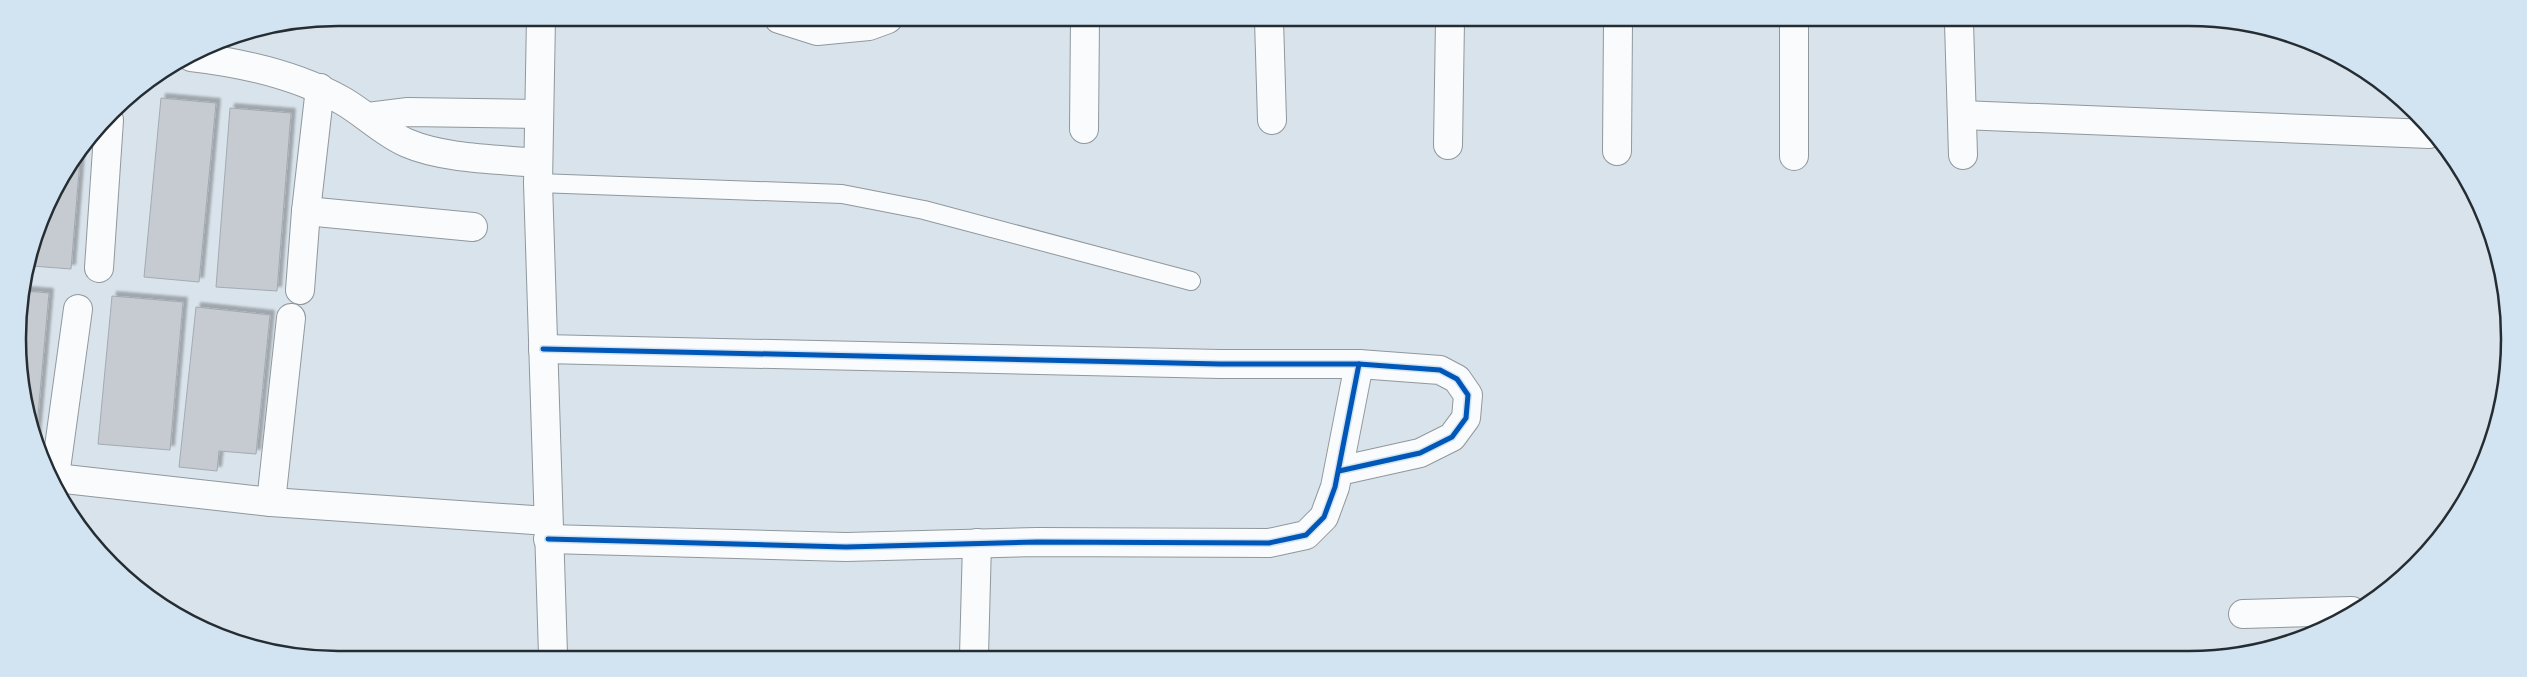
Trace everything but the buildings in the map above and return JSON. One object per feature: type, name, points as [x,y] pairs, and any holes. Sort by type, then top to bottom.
[{"type":"street","points":[[540,26],[538,173],[553,651]]},
{"type":"street","points":[[802,26],[817,31],[869,26]]},
{"type":"street","points":[[1084,129],[1086,26]]},
{"type":"street","points":[[1269,26],[1272,120]]},
{"type":"street","points":[[1448,144],[1450,26]]},
{"type":"street","points":[[1617,151],[1618,26]]},
{"type":"street","points":[[1794,26],[1794,156]]},
{"type":"street","points":[[1959,26],[1963,154]]},
{"type":"street","points":[[199,58],[273,72],[320,88],[406,143],[438,152],[538,173]]},
{"type":"street","points":[[300,290],[306,211],[320,88]]},
{"type":"street","points":[[368,117],[408,112],[538,114]]},
{"type":"street","points":[[1962,115],[2424,134]]},
{"type":"street","points":[[98,268],[108,128]]},
{"type":"street","points":[[306,211],[473,227]]},
{"type":"street","points":[[56,473],[78,309]]},
{"type":"street","points":[[271,502],[291,318]]},
{"type":"street","points":[[543,349],[1220,364],[1359,364],[1440,370],[1457,378],[1468,395],[1466,418],[1452,437],[1420,453],[1339,471]]},
{"type":"street","points":[[58,477],[271,502],[548,530],[846,547],[977,544],[1269,543],[1306,535],[1324,517],[1339,471],[1359,364]]},
{"type":"street","points":[[974,651],[977,544]]},
{"type":"street","points":[[2243,614],[2341,611]]},
{"type":"lane","points":[[538,173],[842,194],[924,210],[1191,281]]},
{"type":"cycle path","points":[[543,349],[1220,364],[1359,364],[1440,370],[1457,379],[1468,395],[1466,418],[1452,437],[1420,453],[1339,471]]},
{"type":"cycle path","points":[[548,539],[846,547],[1037,542],[1269,543],[1306,535],[1324,517],[1335,487],[1359,364]]}]
